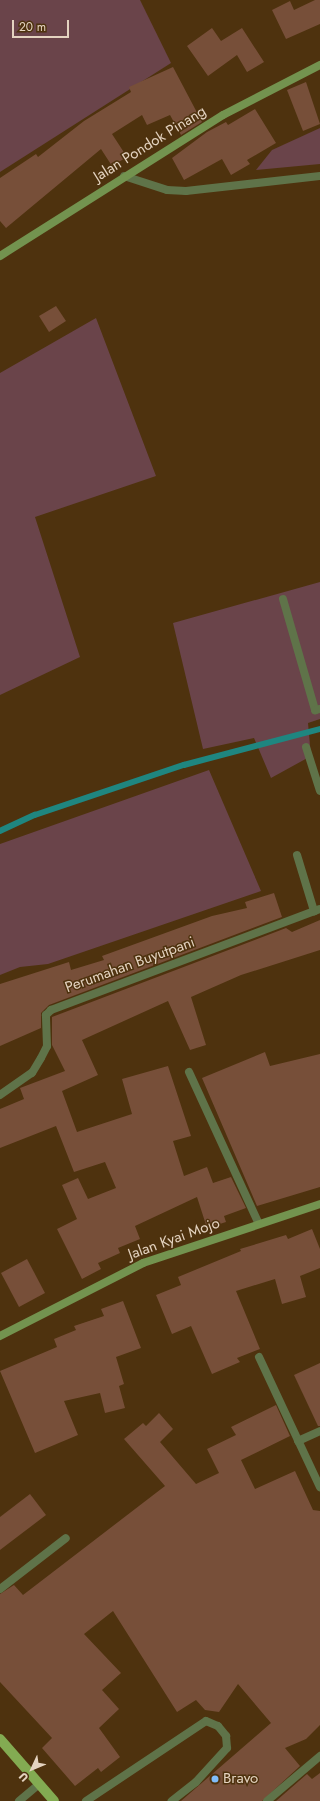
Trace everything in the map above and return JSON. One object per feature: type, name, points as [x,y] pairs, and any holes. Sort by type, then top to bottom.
[{"type":"main road","points":[[0,1738],[54,1801]]},
{"type":"street","name":"Jalan Pondok Pinang","points":[[0,256],[124,176],[223,115],[320,65]]},
{"type":"street","points":[[124,176],[168,190],[186,191],[320,176]]},
{"type":"street","points":[[283,599],[315,710],[320,709]]},
{"type":"street","points":[[306,747],[320,791]]},
{"type":"street","points":[[297,855],[317,910]]},
{"type":"street","name":"Perumahan Buyutpani","points":[[0,1095],[32,1073],[41,1058],[47,1046],[46,1015],[50,1010],[317,910]]},
{"type":"street","points":[[189,1072],[259,1224]]},
{"type":"street","name":"Jalan Kyai Mojo","points":[[0,1336],[143,1263],[320,1204]]},
{"type":"street","points":[[259,1357],[320,1487]]},
{"type":"street","points":[[298,1441],[320,1431]]},
{"type":"street","points":[[0,1590],[66,1538]]},
{"type":"street","points":[[86,1801],[206,1721],[218,1726],[226,1736],[227,1748],[196,1782],[172,1801]]},
{"type":"street","points":[[267,1801],[320,1756]]},
{"type":"street","points":[[19,1801],[39,1784]]},
{"type":"shaded area","points":[[0,0],[140,0],[171,63],[0,172]]},
{"type":"shaded area","points":[[320,128],[320,164],[256,170],[272,150]]},
{"type":"shaded area","points":[[96,318],[156,476],[35,517],[80,657],[0,695],[0,373]]},
{"type":"shaded area","points":[[320,582],[320,719],[308,723],[311,756],[271,778],[254,738],[203,749],[173,623]]},
{"type":"shaded area","points":[[209,770],[261,891],[48,964],[20,967],[0,975],[0,844]]},
{"type":"building","points":[[315,0],[320,0],[320,24],[286,39],[272,10],[290,1],[294,10]]},
{"type":"building","points":[[212,28],[221,41],[242,28],[264,62],[247,72],[237,55],[208,76],[187,46]]},
{"type":"building","points":[[173,67],[202,122],[181,135],[170,115],[147,125],[142,115],[112,134],[127,157],[112,166],[101,149],[6,228],[0,221],[0,178],[36,154],[38,157],[84,121],[131,92],[129,87]]},
{"type":"building","points":[[306,82],[320,124],[303,131],[287,90]]},
{"type":"building","points":[[255,109],[276,143],[247,160],[250,164],[231,175],[222,159],[184,180],[172,158],[207,132],[226,122],[228,125]]},
{"type":"building","points":[[56,306],[66,321],[49,332],[39,316]]},
{"type":"building","points":[[274,893],[282,917],[49,1005],[41,1013],[41,1028],[0,1046],[0,984],[69,962],[71,970],[104,960],[102,956],[212,916],[247,908],[245,902]]},
{"type":"building","points":[[320,920],[320,950],[241,975],[191,997],[206,1045],[190,1050],[168,1001],[82,1040],[98,1075],[62,1091],[77,1132],[132,1114],[122,1079],[168,1066],[191,1136],[173,1141],[184,1176],[207,1167],[213,1183],[231,1177],[246,1208],[224,1216],[226,1222],[207,1228],[197,1197],[135,1226],[140,1239],[118,1248],[120,1253],[98,1263],[101,1269],[82,1279],[57,1229],[77,1219],[62,1185],[78,1178],[88,1199],[116,1188],[105,1162],[74,1172],[56,1126],[0,1148],[0,1109],[24,1099],[20,1088],[65,1071],[52,1045],[52,1017],[286,928],[292,932]]},
{"type":"building","points":[[265,1052],[270,1066],[320,1054],[320,1187],[257,1206],[202,1078]]},
{"type":"building","points":[[312,1229],[320,1249],[320,1268],[300,1276],[306,1297],[282,1304],[275,1279],[236,1291],[260,1349],[237,1358],[240,1362],[212,1374],[191,1326],[172,1334],[156,1295],[181,1285],[178,1277],[241,1251],[240,1249],[286,1235],[288,1239]]},
{"type":"building","points":[[27,1259],[45,1293],[19,1307],[1,1273]]},
{"type":"building","points":[[123,1301],[141,1348],[116,1357],[124,1384],[119,1386],[125,1408],[105,1413],[100,1393],[64,1401],[78,1435],[35,1453],[0,1371],[57,1347],[54,1339],[76,1330],[74,1326],[104,1316],[101,1309]]},
{"type":"building","points":[[320,1363],[320,1426],[318,1426],[294,1375]]},
{"type":"building","points":[[276,1405],[290,1436],[241,1460],[255,1489],[295,1471],[313,1510],[320,1511],[320,1725],[306,1739],[285,1748],[300,1766],[262,1801],[181,1801],[271,1723],[238,1684],[219,1712],[205,1710],[196,1700],[177,1712],[113,1611],[84,1634],[121,1673],[102,1690],[119,1709],[99,1728],[120,1757],[101,1772],[98,1768],[75,1786],[42,1748],[52,1738],[0,1682],[0,1594],[14,1585],[23,1595],[165,1486],[124,1439],[143,1423],[146,1426],[159,1413],[173,1429],[160,1442],[196,1484],[219,1473],[207,1449],[236,1435],[231,1427]]},
{"type":"building","points":[[30,1494],[46,1515],[0,1550],[0,1517]]},
{"type":"building","points":[[320,1773],[320,1801],[276,1801],[307,1774],[312,1779]]},
{"type":"waterway","points":[[0,831],[35,815],[184,765],[320,729]]},
{"type":"place","name":"Bravo","points":[[215,1779]]}]
